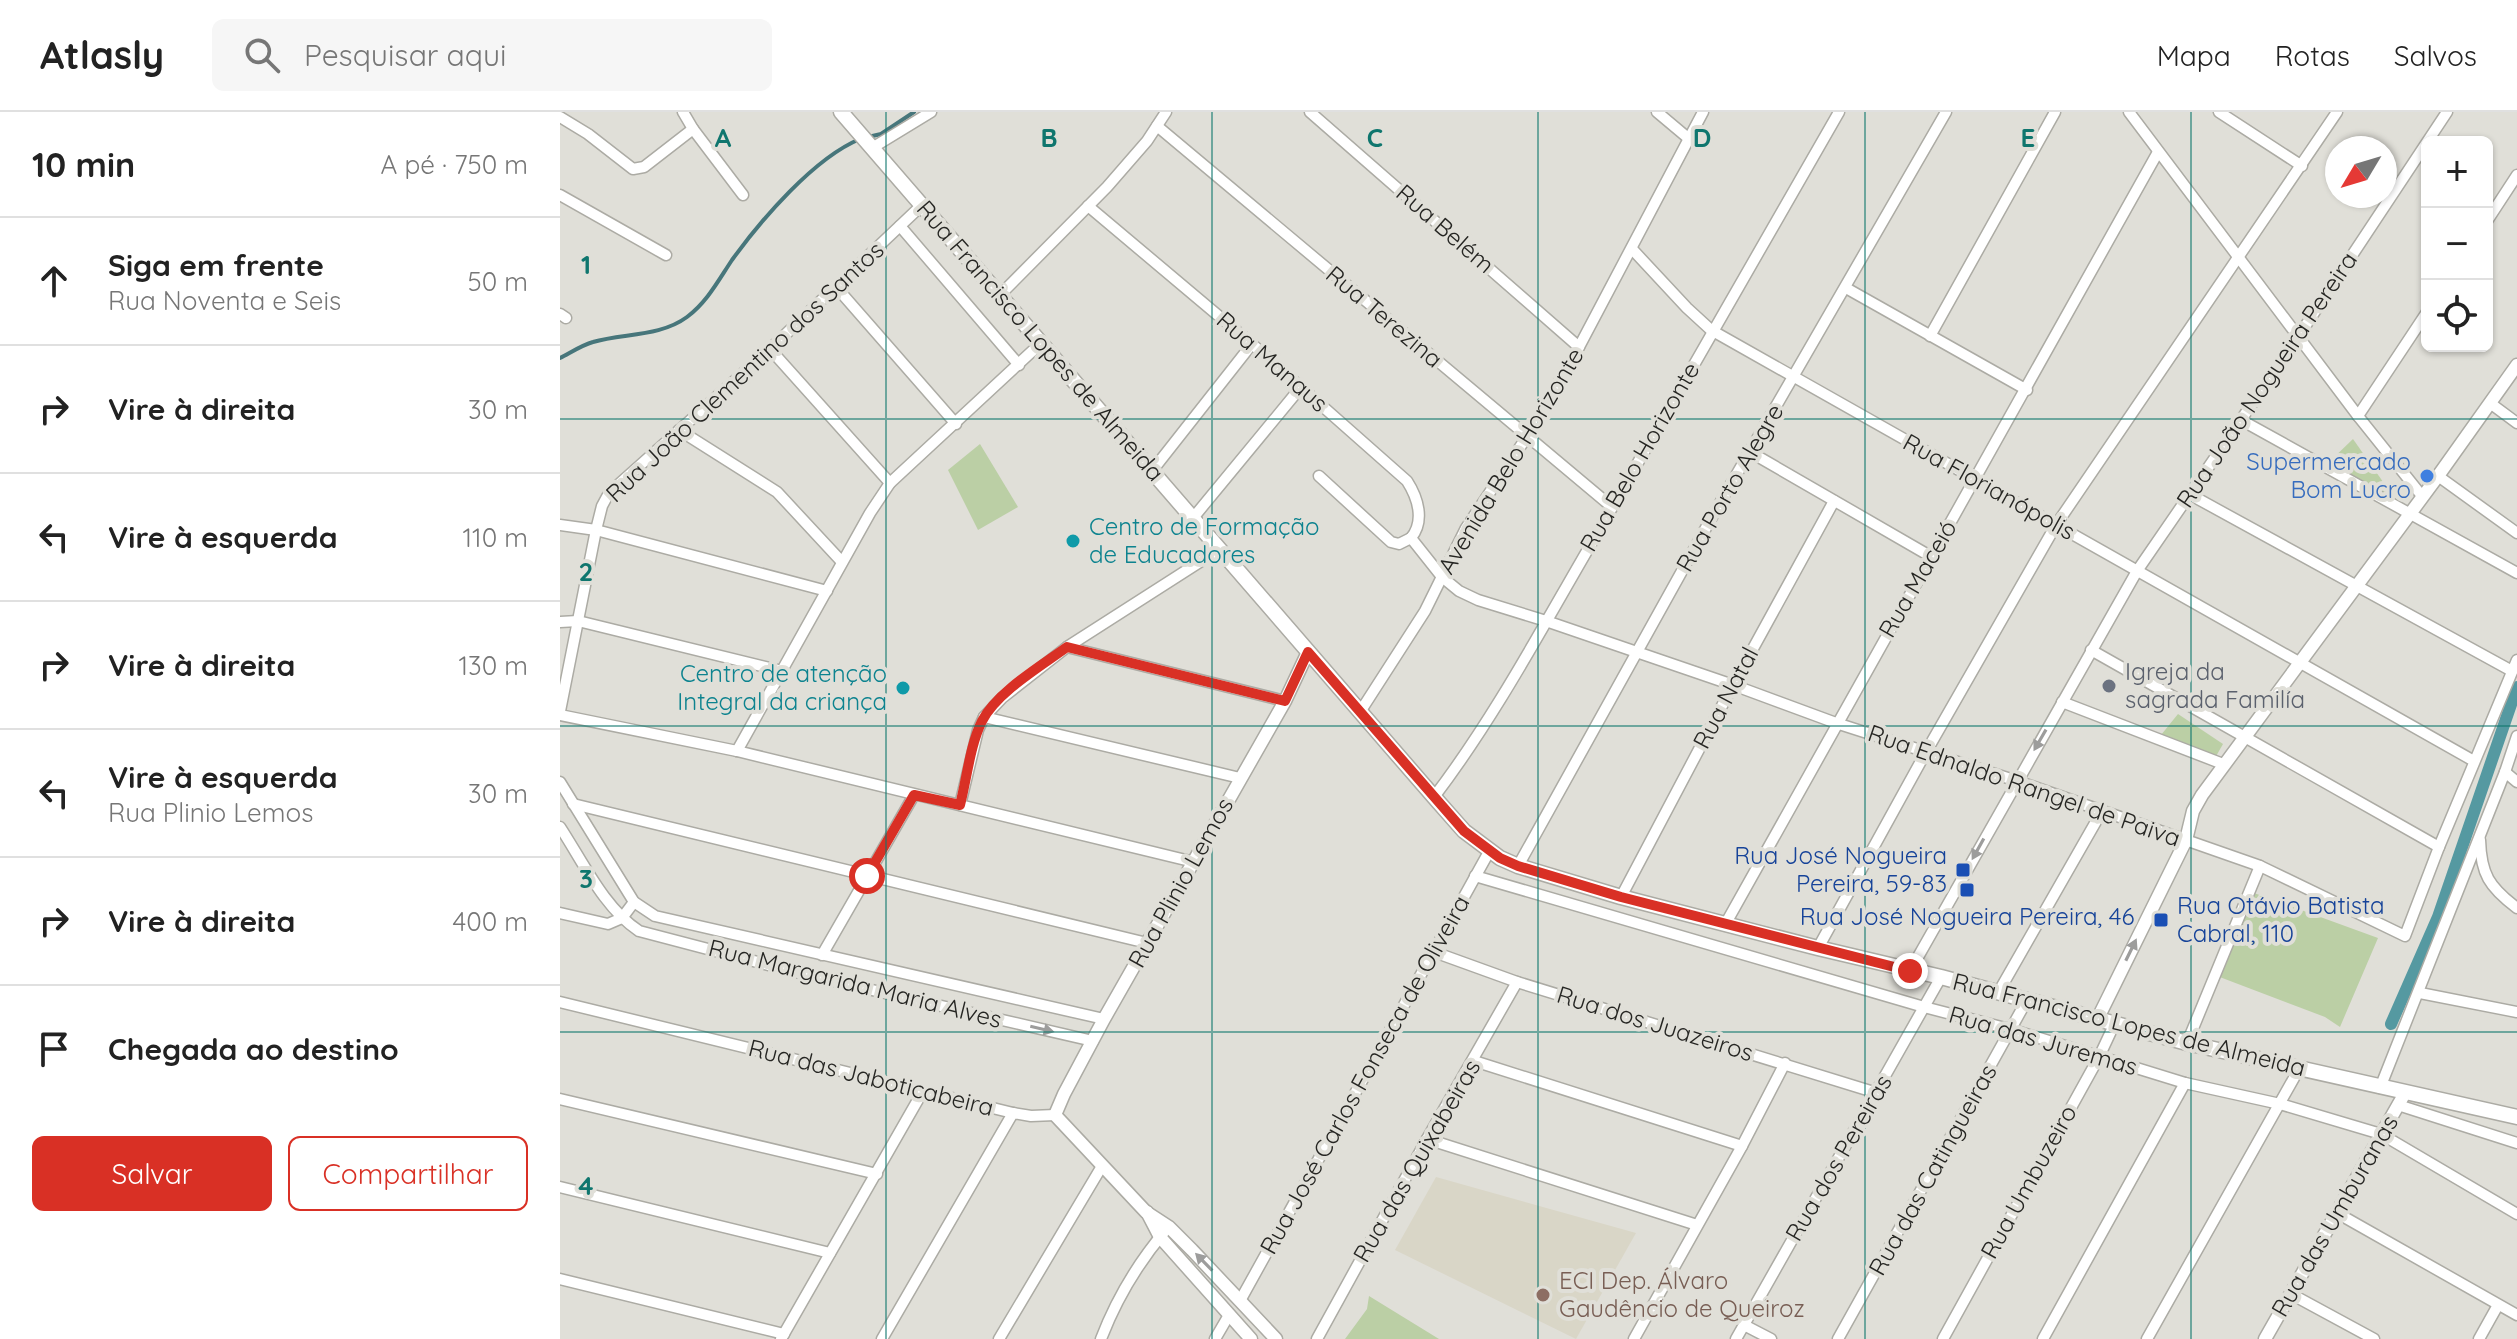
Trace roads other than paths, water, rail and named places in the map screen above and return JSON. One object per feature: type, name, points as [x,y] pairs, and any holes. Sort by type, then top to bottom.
[{"type":"main road","name":"Rua Francisco Lopes de Almeida","points":[[841,112],[1434,797],[1464,831],[1490,850],[1518,866],[1621,897],[1941,977],[2114,1025],[2380,1088],[2402,1099],[2517,1117]]},
{"type":"street","points":[[683,112],[743,195]]},
{"type":"street","points":[[868,143],[931,112]]},
{"type":"street","points":[[999,296],[1128,163],[1166,112]]},
{"type":"street","name":"Rua Belém","points":[[1310,112],[1579,347]]},
{"type":"street","points":[[1657,112],[1688,138]]},
{"type":"street","points":[[1632,249],[1703,112]]},
{"type":"street","name":"Rua Belo Horizonte","points":[[1434,797],[1475,741],[1546,621],[1839,112]]},
{"type":"street","name":"Rua Porto Alegre","points":[[1518,866],[1750,452],[1946,112]]},
{"type":"street","points":[[1930,336],[2055,112]]},
{"type":"street","points":[[2129,112],[2422,496]]},
{"type":"street","points":[[2219,112],[2302,166]]},
{"type":"street","points":[[1818,948],[2056,525],[2337,112]]},
{"type":"street","name":"Rua João Nogueira Pereira","points":[[1910,971],[2137,571],[2298,337],[2447,112]]},
{"type":"street","points":[[560,117],[588,134],[629,167],[638,169],[693,129]]},
{"type":"street","name":"Rua Terezina","points":[[1157,126],[1612,507]]},
{"type":"street","name":"Rua Maceió","points":[[1726,923],[2158,152]]},
{"type":"street","points":[[2493,212],[2517,175]]},
{"type":"street","points":[[560,195],[666,255]]},
{"type":"street","name":"Rua João Clementino dos Santos","points":[[560,713],[596,530],[609,493],[837,288],[922,205]]},
{"type":"street","name":"Rua Manaus","points":[[1088,206],[1252,344],[1407,481],[1417,502],[1418,514],[1417,527],[1411,538]]},
{"type":"street","points":[[900,226],[1019,365]]},
{"type":"street","name":"Avenida Belo Horizonte","points":[[1360,712],[1425,611],[1466,528],[1526,438],[1632,249]]},
{"type":"street","name":"Rua Florianópolis","points":[[1632,249],[1711,330],[2474,761]]},
{"type":"street","points":[[837,288],[956,424]]},
{"type":"street","points":[[1846,288],[2027,390]]},
{"type":"street","points":[[2358,416],[2421,321]]},
{"type":"street","points":[[737,751],[842,562],[890,483],[1041,343]]},
{"type":"street","points":[[1152,471],[1252,344]]},
{"type":"street","points":[[770,349],[890,483]]},
{"type":"street","points":[[2097,1020],[2186,840],[2193,811],[2223,764],[2517,365]]},
{"type":"street","points":[[1193,518],[1301,387]]},
{"type":"street","points":[[2490,403],[2517,423]]},
{"type":"street","points":[[2241,420],[2517,573]]},
{"type":"street","points":[[679,430],[777,492],[842,562]]},
{"type":"street","points":[[1750,452],[1930,556]]},
{"type":"street","points":[[1319,476],[1391,542],[1399,544],[1411,538],[1442,577],[1459,591],[1636,654]]},
{"type":"street","points":[[2438,476],[2517,533]]},
{"type":"street","points":[[2189,494],[2512,671]]},
{"type":"street","name":"Rua Natal","points":[[1621,897],[1834,501]]},
{"type":"street","points":[[560,525],[596,530],[827,591]]},
{"type":"street","points":[[960,805],[978,730],[984,717],[1002,698],[1067,647],[1220,549]]},
{"type":"street","points":[[562,625],[578,621],[782,671]]},
{"type":"street","points":[[1067,647],[1285,701]]},
{"type":"street","points":[[2091,650],[2439,847],[2517,660]]},
{"type":"street","name":"Rua Plinio Lemos","points":[[1055,1115],[1104,1019],[1285,701],[1308,652]]},
{"type":"street","name":"Rua Ednaldo Rangel de Paiva","points":[[1636,654],[2260,866],[2405,936],[2439,847]]},
{"type":"street","points":[[2062,702],[2223,764]]},
{"type":"street","points":[[560,713],[737,751],[1194,862]]},
{"type":"street","points":[[984,717],[1240,778]]},
{"type":"street","points":[[2380,1088],[2420,993],[2517,736]]},
{"type":"street","points":[[2505,772],[2517,782]]},
{"type":"street","points":[[560,782],[634,902],[622,918]]},
{"type":"street","points":[[822,955],[914,795]]},
{"type":"street","points":[[573,804],[1147,943]]},
{"type":"street","points":[[1998,993],[2102,811]]},
{"type":"street","name":"Rua Margarida Maria Alves","points":[[560,827],[611,905],[639,931],[807,975],[1093,1041]]},
{"type":"street","points":[[2480,834],[2482,869],[2487,879],[2517,908]]},
{"type":"street","name":"Rua José Carlos Fonseca de Oliveira","points":[[1241,1299],[1490,850]]},
{"type":"street","points":[[2187,1043],[2260,866]]},
{"type":"street","name":"Rua das Juremas","points":[[1475,876],[2013,1030],[2185,1083],[2280,1104],[2381,1134],[2517,1214]]},
{"type":"street","name":"Rua Margarida Maria Alves","points":[[634,902],[655,916],[674,921],[1104,1019]]},
{"type":"street","name":"Rua Margarida Maria Alves","points":[[560,913],[608,924],[622,918]]},
{"type":"street","name":"Rua dos Juazeiros","points":[[1434,952],[1517,982],[1877,1093]]},
{"type":"street","name":"Rua dos Pereiras","points":[[1736,1339],[1941,977]]},
{"type":"street","name":"Rua das Quixabeiras","points":[[1317,1339],[1517,982]]},
{"type":"street","points":[[2420,993],[2517,1012]]},
{"type":"street","name":"Rua das Catingueiras","points":[[1838,1339],[2027,1000]]},
{"type":"street","name":"Rua das Jaboticabeira","points":[[560,1002],[1013,1113],[1055,1115]]},
{"type":"street","name":"Rua Umbuzeiro","points":[[1945,1338],[2114,1025]]},
{"type":"street","points":[[1474,1061],[1742,1146]]},
{"type":"street","points":[[1634,1339],[1785,1063]]},
{"type":"street","points":[[2147,1339],[2299,1069]]},
{"type":"street","points":[[2043,1339],[2185,1083]]},
{"type":"street","points":[[560,1279],[782,1336],[923,1091]]},
{"type":"street","points":[[560,1099],[877,1174]]},
{"type":"street","points":[[2402,1099],[2517,1143]]},
{"type":"street","name":"Rua das Umburanas","points":[[2265,1339],[2402,1099]]},
{"type":"street","points":[[882,1339],[1013,1113]]},
{"type":"street","points":[[1055,1115],[1146,1212],[1169,1227],[1276,1339]]},
{"type":"street","points":[[1427,1139],[1697,1225]]},
{"type":"street","points":[[999,1339],[1102,1166]]},
{"type":"street","points":[[560,1187],[830,1253]]},
{"type":"street","points":[[1146,1212],[1160,1237],[1251,1339]]},
{"type":"street","points":[[2337,1213],[2517,1315]]},
{"type":"street","points":[[1101,1339],[1124,1291],[1169,1227]]},
{"type":"street","points":[[2291,1294],[2374,1339]]},
{"type":"street","points":[[2479,1339],[2498,1305]]},
{"type":"street","points":[[1215,1339],[1229,1315]]},
{"type":"street","points":[[1744,1325],[1771,1339]]},
{"type":"waterway","points":[[868,137],[881,134],[914,112]]},
{"type":"waterway","points":[[560,358],[589,343],[665,328],[687,317],[706,298],[773,209],[825,160],[860,139]]},
{"type":"waterway","points":[[2391,1024],[2438,917],[2517,687]]},
{"type":"place","name":"Supermercado Bom Lucro","points":[[2427,476]]},
{"type":"place","name":"Centro de Formação de Educadores","points":[[1073,541]]},
{"type":"place","name":"Igreja da sagrada Familía","points":[[2109,686]]},
{"type":"place","name":"Centro de atenção Integral da criança","points":[[903,688]]},
{"type":"place","name":"Rua José Nogueira Pereira, 59-83","points":[[1963,870]]},
{"type":"place","name":"Rua José Nogueira Pereira, 46","points":[[1967,890]]},
{"type":"place","name":"Rua Otávio Batista Cabral, 110","points":[[2161,920]]},
{"type":"place","name":"ECI Dep. Álvaro Gaudêncio de Queiroz","points":[[1543,1295]]}]
